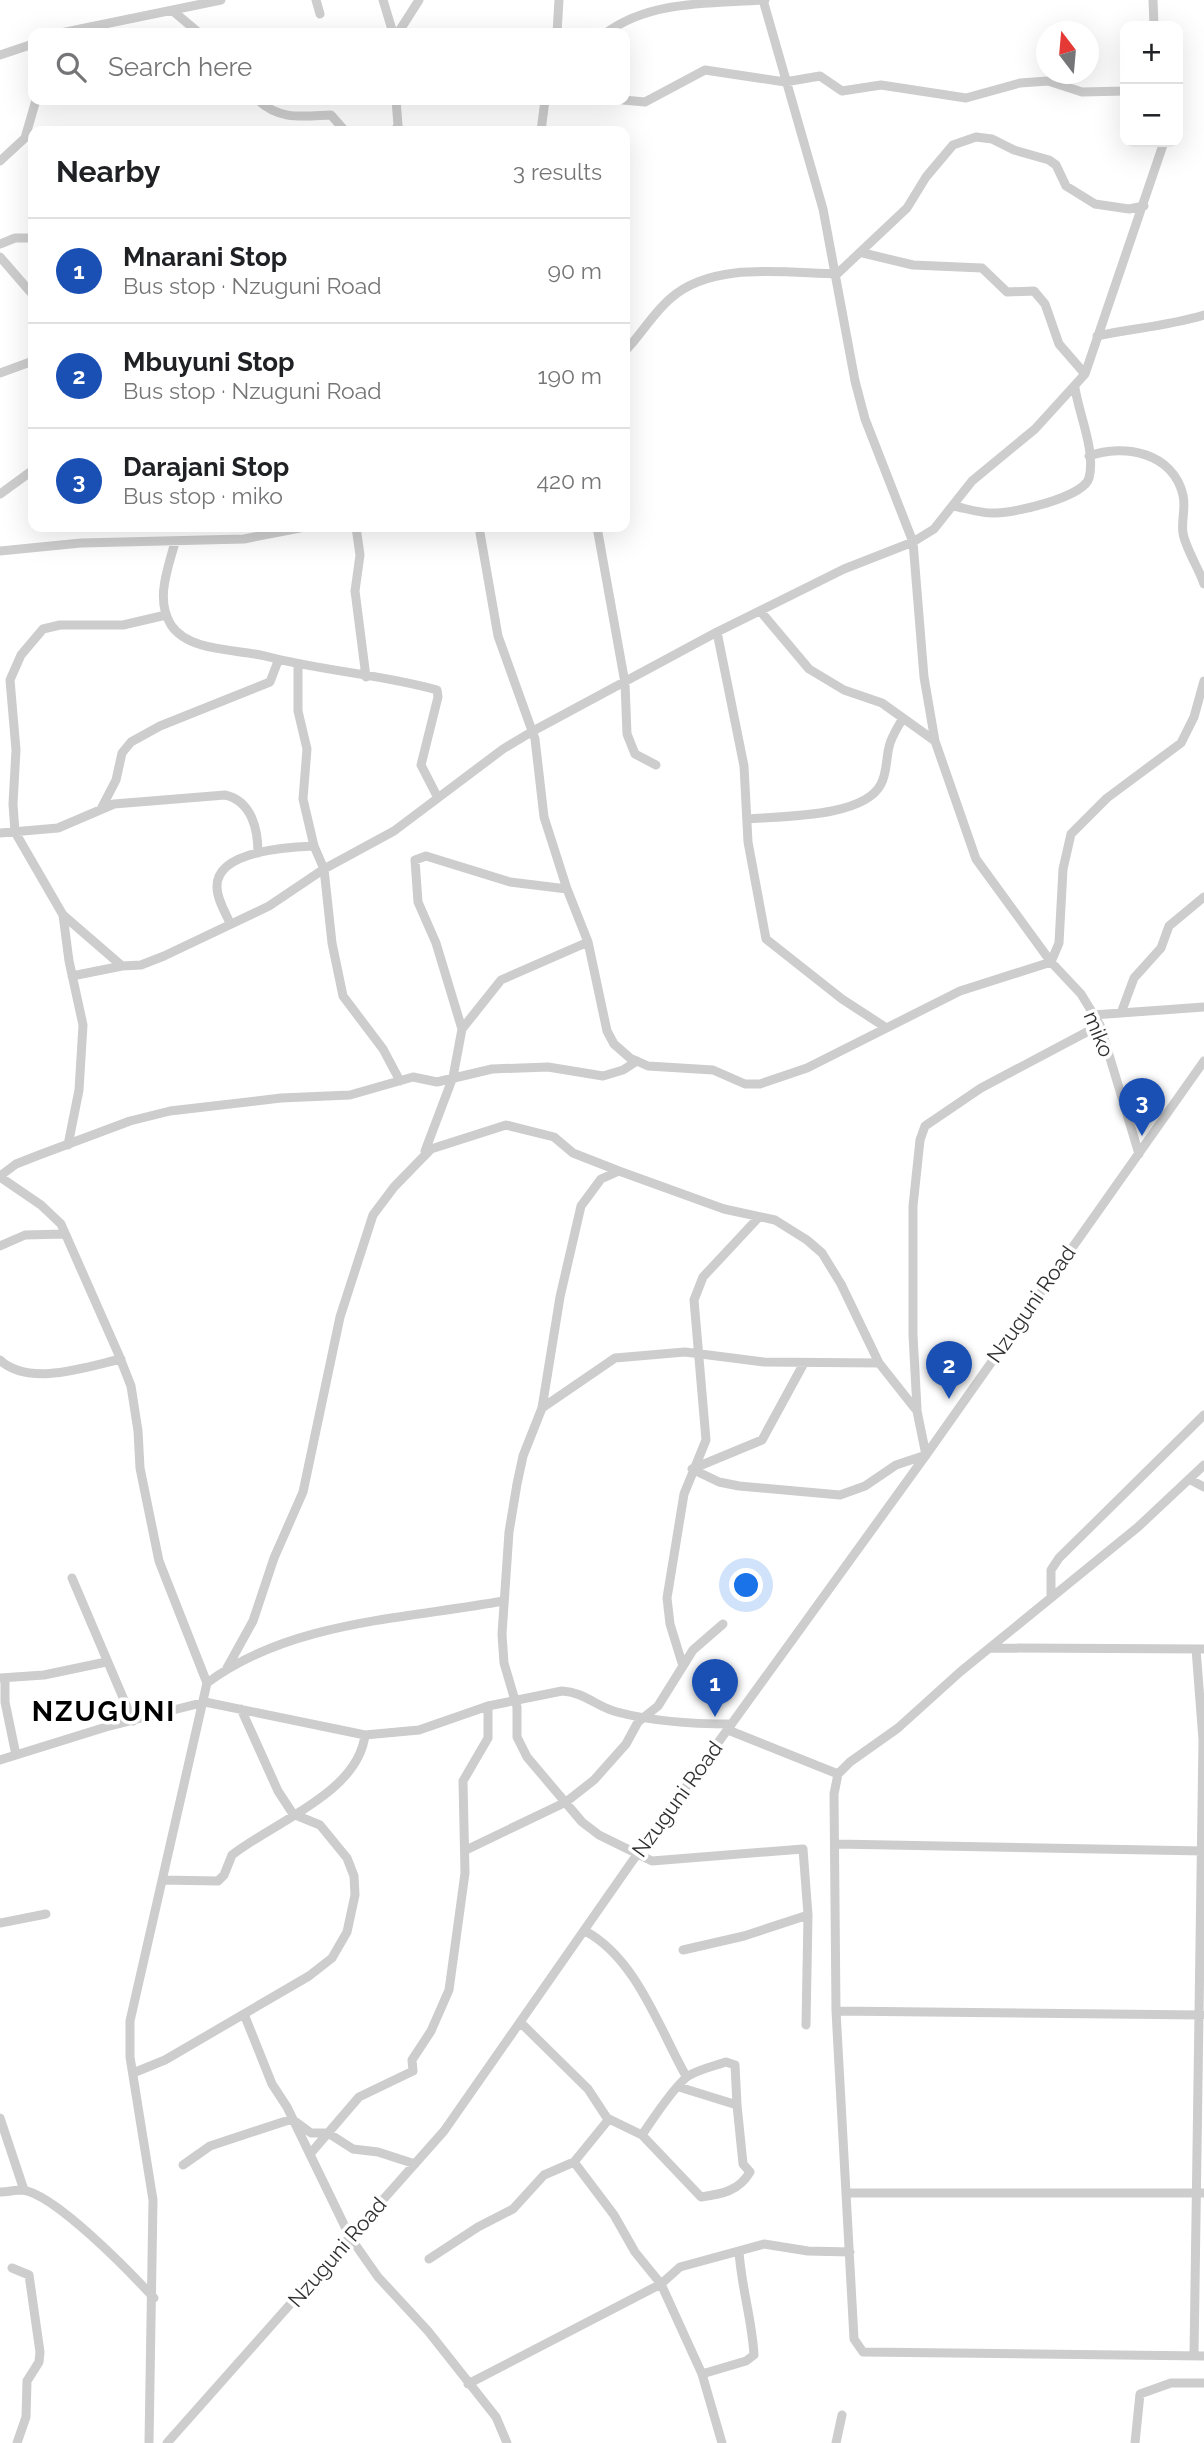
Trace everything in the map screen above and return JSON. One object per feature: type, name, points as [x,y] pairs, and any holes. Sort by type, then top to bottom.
[{"type":"street","points":[[85,28],[221,0]]},
{"type":"street","points":[[316,0],[320,14]]},
{"type":"street","points":[[383,0],[393,28]]},
{"type":"street","points":[[399,28],[419,0]]},
{"type":"street","points":[[557,28],[559,0]]},
{"type":"street","points":[[613,28],[629,16],[647,9],[704,1],[764,0]]},
{"type":"street","name":"miko","points":[[764,0],[823,209],[865,419],[913,542],[924,677],[935,741],[976,859],[1051,962],[1082,995],[1100,1025],[1139,1154]]},
{"type":"street","points":[[1153,0],[1154,21]]},
{"type":"street","points":[[173,10],[193,28]]},
{"type":"street","points":[[0,55],[28,46]]},
{"type":"street","points":[[630,101],[645,102],[690,75],[705,70],[785,82],[820,76],[842,91],[881,85],[965,98],[1035,81],[1048,81],[1082,92],[1120,91]]},
{"type":"street","points":[[28,126],[35,105]]},
{"type":"street","points":[[265,105],[295,118],[331,115],[341,126]]},
{"type":"street","points":[[396,105],[396,126]]},
{"type":"street","points":[[542,126],[544,105]]},
{"type":"street","points":[[0,161],[25,138],[28,128]]},
{"type":"street","points":[[630,345],[664,305],[693,284],[733,274],[838,274],[863,253],[907,208],[953,145],[976,137],[992,139],[1014,150],[1049,160],[1056,165],[1066,186],[1095,204],[1129,209],[1143,206]]},
{"type":"street","points":[[72,976],[141,965],[269,906],[324,869],[394,831],[533,731],[717,632],[844,569],[913,542],[934,529],[972,481],[1035,429],[1085,374],[1162,147]]},
{"type":"street","points":[[0,244],[15,238],[28,238]]},
{"type":"street","points":[[863,253],[913,265],[982,268],[1007,292],[1034,291],[1045,304],[1059,344],[1085,374]]},
{"type":"street","points":[[0,257],[28,289]]},
{"type":"street","points":[[1097,336],[1148,325],[1163,327],[1204,315]]},
{"type":"street","points":[[0,373],[28,363]]},
{"type":"street","points":[[954,506],[998,513],[1078,492],[1090,476],[1089,456],[1075,388]]},
{"type":"street","points":[[1089,456],[1125,449],[1151,456],[1165,465],[1180,486],[1185,510],[1184,538],[1204,584]]},
{"type":"street","points":[[0,494],[28,474]]},
{"type":"street","points":[[0,551],[81,543],[175,542],[261,537],[283,532]]},
{"type":"street","points":[[357,532],[360,555],[355,591],[366,677]]},
{"type":"street","points":[[480,532],[498,636],[533,731],[544,817],[567,889],[589,942],[607,1031],[614,1044],[648,1066],[713,1070],[745,1084],[761,1084],[807,1068],[960,990],[1051,962],[1059,943],[1063,869],[1072,834],[1107,798],[1181,743],[1194,718],[1204,681]]},
{"type":"street","points":[[598,532],[625,683],[625,721],[631,748],[656,765]]},
{"type":"street","points":[[175,542],[163,585],[166,615],[176,631],[190,640],[278,661],[439,692],[421,765],[438,798]]},
{"type":"street","points":[[761,612],[809,669],[844,690],[882,703],[935,741]]},
{"type":"street","points":[[122,966],[64,915],[15,832],[13,804],[16,750],[10,690],[13,670],[21,654],[39,632],[47,627],[73,624],[116,626],[166,615]]},
{"type":"street","points":[[717,632],[744,766],[751,862],[766,939],[842,999],[885,1027]]},
{"type":"street","points":[[101,808],[116,780],[122,753],[131,742],[160,726],[270,682],[278,661]]},
{"type":"street","points":[[298,665],[298,711],[307,749],[303,799],[314,846],[324,869],[332,943],[343,996],[383,1049],[400,1081]]},
{"type":"street","points":[[747,819],[826,813],[850,805],[877,790],[884,776],[891,741],[904,718]]},
{"type":"street","points":[[0,833],[58,828],[114,804],[188,796],[228,796],[251,816],[258,834],[258,853]]},
{"type":"street","points":[[230,923],[217,891],[219,876],[229,863],[258,853],[314,846]]},
{"type":"street","points":[[227,1668],[253,1621],[274,1558],[303,1492],[328,1361],[373,1214],[425,1153],[453,1077],[462,1029],[436,943],[418,902],[415,860],[426,856],[510,882],[567,889]]},
{"type":"street","points":[[1121,1013],[1134,978],[1161,948],[1169,926],[1204,897]]},
{"type":"street","points":[[64,915],[84,1039],[79,1090],[68,1145]]},
{"type":"street","points":[[462,1029],[501,981],[589,942]]},
{"type":"street","points":[[1093,1015],[1204,1007]]},
{"type":"street","points":[[692,1469],[719,1482],[739,1486],[840,1495],[864,1486],[896,1465],[926,1455],[917,1411],[913,1335],[913,1206],[920,1140],[925,1125],[981,1088],[1100,1025]]},
{"type":"street","points":[[149,2443],[154,2298],[153,2200],[133,2073],[130,2021],[208,1683],[159,1561],[140,1468],[131,1386],[121,1359],[61,1224],[41,1205],[0,1177],[16,1164],[130,1121],[170,1111],[281,1098],[350,1095],[416,1077],[437,1082],[492,1069],[530,1066],[603,1076],[637,1061]]},
{"type":"street","name":"Nzuguni Road","points":[[167,2443],[444,2131],[522,2024],[638,1853],[926,1455],[1204,1061]]},
{"type":"street","points":[[425,1153],[462,1138],[510,1126],[554,1137],[573,1153],[724,1209],[759,1217],[794,1230],[822,1253],[841,1284],[879,1363],[917,1411]]},
{"type":"street","points":[[620,1171],[601,1180],[581,1206],[560,1297],[542,1408],[523,1456],[517,1484],[503,1601],[505,1662],[516,1700],[517,1737],[521,1747],[591,1830],[652,1861],[803,1849],[808,1915],[806,2025]]},
{"type":"street","points":[[682,1663],[670,1624],[667,1598],[684,1494],[706,1440],[701,1353],[694,1308],[699,1284],[759,1217]]},
{"type":"street","points":[[0,1246],[25,1235],[65,1234]]},
{"type":"street","points":[[542,1408],[582,1383],[611,1360],[677,1352],[743,1360],[879,1363]]},
{"type":"street","points":[[0,1360],[15,1371],[34,1373],[74,1370],[121,1359]]},
{"type":"street","points":[[692,1469],[762,1440],[804,1363]]},
{"type":"street","points":[[1051,1598],[1051,1570],[1059,1558],[1204,1415]]},
{"type":"street","points":[[991,1648],[1200,1649],[1203,1851],[1199,2356],[863,2352],[854,2339],[836,2011],[834,1794],[838,1774],[1051,1598],[1138,1527],[1204,1465]]},
{"type":"street","points":[[1189,1479],[1204,1487]]},
{"type":"street","points":[[72,1577],[80,1590],[106,1662],[133,1721]]},
{"type":"street","points":[[208,1683],[227,1668],[335,1627],[503,1601]]},
{"type":"street","points":[[466,1850],[566,1802],[604,1769],[626,1744],[642,1717],[658,1706],[682,1663],[704,1638],[723,1624]]},
{"type":"street","points":[[16,1755],[2,1678],[44,1675],[106,1662]]},
{"type":"street","points":[[0,1760],[205,1702],[365,1735],[419,1730],[488,1706],[574,1692],[614,1711],[675,1723],[729,1727],[838,1774]]},
{"type":"street","points":[[310,2154],[359,2097],[413,2071],[412,2060],[431,2031],[449,1990],[461,1915],[466,1850],[463,1781],[488,1738],[488,1706]]},
{"type":"street","points":[[133,2073],[165,2060],[324,1966],[339,1949],[353,1912],[354,1876],[343,1851],[320,1825],[293,1814],[278,1791],[241,1709]]},
{"type":"street","points":[[162,1880],[218,1881],[224,1875],[232,1855],[331,1790],[354,1768],[363,1750],[365,1735]]},
{"type":"street","points":[[836,1844],[1203,1851]]},
{"type":"street","points":[[0,1923],[46,1914]]},
{"type":"street","points":[[682,1950],[744,1936],[808,1915]]},
{"type":"street","points":[[585,1931],[600,1938],[625,1966],[686,2076]]},
{"type":"street","points":[[836,2011],[1201,2015]]},
{"type":"street","points":[[244,2014],[272,2084],[350,2237],[378,2277],[428,2331],[496,2417],[507,2443]]},
{"type":"street","points":[[522,2024],[588,2089],[609,2119],[642,2135],[701,2197],[725,2194],[744,2183],[750,2172],[743,2164],[735,2065],[726,2062],[686,2076],[659,2108],[642,2135]]},
{"type":"street","points":[[679,2087],[737,2105]]},
{"type":"street","points":[[0,2118],[24,2190]]},
{"type":"street","points":[[292,2119],[312,2133],[328,2133],[353,2149],[378,2152],[415,2164]]},
{"type":"street","points":[[183,2165],[210,2146],[292,2119]]},
{"type":"street","points":[[429,2259],[478,2227],[513,2209],[544,2175],[573,2162],[609,2119]]},
{"type":"street","points":[[573,2162],[614,2215],[635,2252],[660,2284],[702,2374],[723,2443]]},
{"type":"street","points":[[0,2192],[24,2190],[51,2205],[112,2252],[154,2298]]},
{"type":"street","points":[[848,2193],[1200,2193]]},
{"type":"street","points":[[468,2384],[660,2284],[680,2267],[764,2244],[808,2251],[850,2252]]},
{"type":"street","points":[[702,2374],[746,2361],[754,2355],[753,2327],[741,2282],[739,2251]]},
{"type":"street","points":[[12,2268],[29,2275],[40,2352],[39,2362],[27,2381],[26,2417],[17,2443]]},
{"type":"street","points":[[1135,2443],[1140,2394],[1171,2383],[1204,2383]]},
{"type":"street","points":[[836,2443],[842,2415]]},
{"type":"place","name":"Darajani Stop","points":[[1142,1136]]},
{"type":"place","name":"Mbuyuni Stop","points":[[949,1399]]},
{"type":"place","name":"Mnarani Stop","points":[[715,1717]]},
{"type":"district","name":"NZUGUNI","points":[[104,1711]]}]
